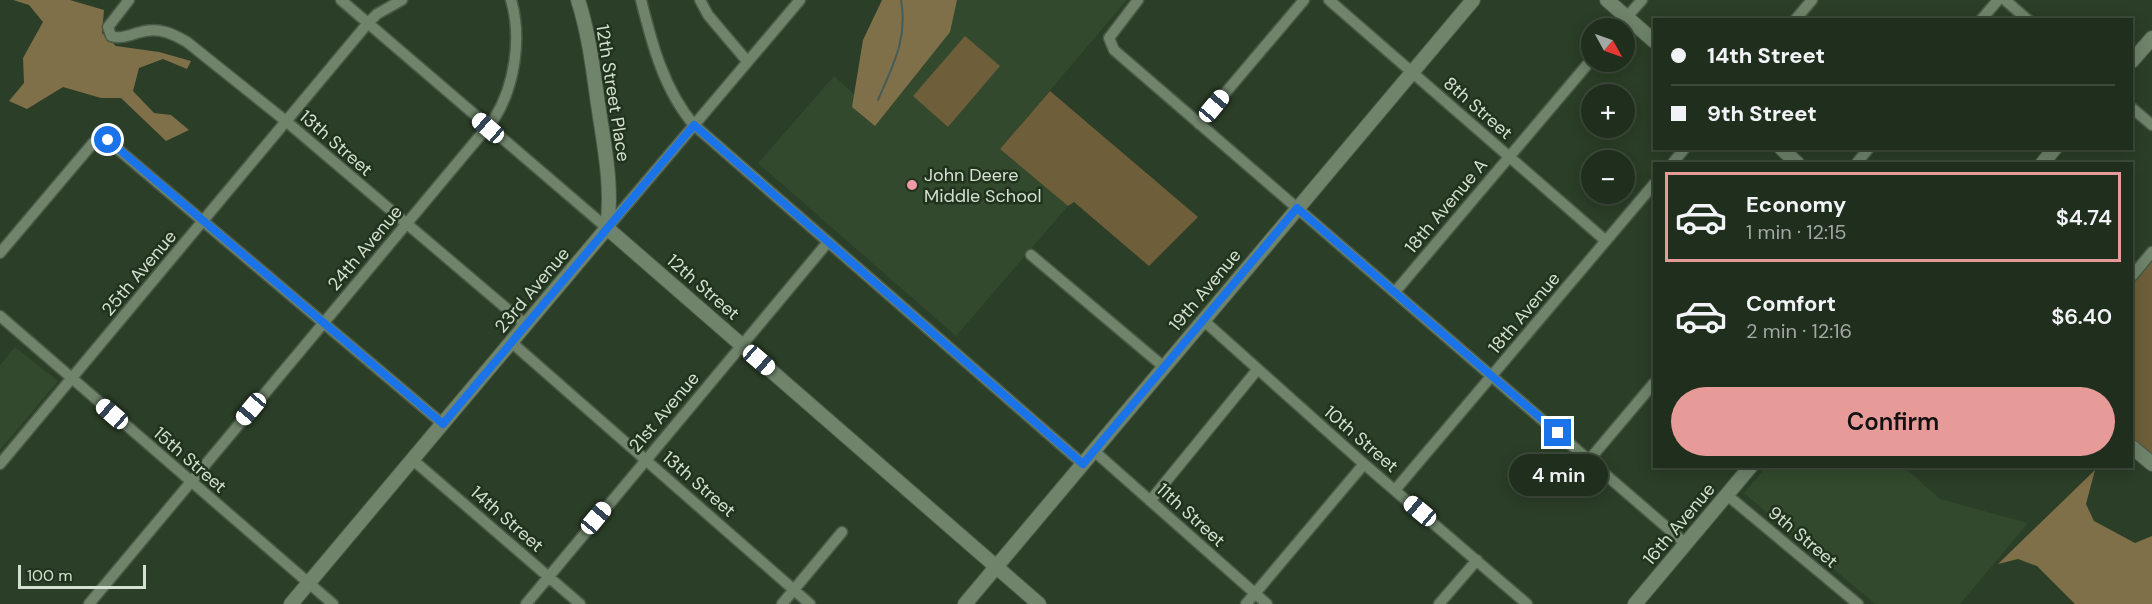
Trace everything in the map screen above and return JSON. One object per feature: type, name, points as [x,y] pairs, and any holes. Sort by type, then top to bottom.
[{"type":"street","name":"13th Street","points":[[129,0],[111,21],[109,32],[111,36],[120,38],[156,30],[175,35],[218,65],[287,122],[526,325]]},
{"type":"street","name":"12th Street","points":[[341,0],[488,128],[608,228],[1039,604]]},
{"type":"street","name":"25th Avenue","points":[[0,464],[368,23],[385,9],[402,0]]},
{"type":"street","name":"24th Avenue","points":[[89,604],[488,128],[502,107],[512,74],[516,41],[511,0]]},
{"type":"street","name":"12th Street Place","points":[[578,0],[587,36],[603,137],[611,201],[608,228]]},
{"type":"street","points":[[641,0],[660,65],[685,115],[694,125],[1083,464]]},
{"type":"street","points":[[699,0],[708,15],[747,61]]},
{"type":"street","name":"23rd Avenue","points":[[291,604],[747,61],[800,0],[810,0]]},
{"type":"street","points":[[1138,0],[1113,31],[1108,41],[1114,50],[1686,544]]},
{"type":"street","points":[[1199,124],[1304,0]]},
{"type":"street","name":"8th Street","points":[[1329,0],[1606,240]]},
{"type":"street","name":"19th Avenue","points":[[965,604],[1473,0]]},
{"type":"street","points":[[1607,0],[1653,40]]},
{"type":"street","points":[[1627,17],[1642,0]]},
{"type":"street","points":[[1797,18],[1812,0]]},
{"type":"street","points":[[1983,18],[1998,0]]},
{"type":"street","points":[[2005,0],[2026,18]]},
{"type":"street","points":[[2133,60],[2152,38]]},
{"type":"street","name":"18th Avenue A","points":[[1395,292],[1581,72]]},
{"type":"street","points":[[2133,109],[2152,125]]},
{"type":"street","points":[[0,253],[83,154],[101,138],[115,144],[322,324],[443,424]]},
{"type":"street","points":[[1674,162],[1683,150]]},
{"type":"street","points":[[1783,150],[1796,162]]},
{"type":"street","points":[[1858,162],[1867,150]]},
{"type":"street","points":[[2044,162],[2053,150]]},
{"type":"street","name":"18th Avenue","points":[[1395,490],[1653,185]]},
{"type":"street","name":"21st Avenue","points":[[526,604],[828,242]]},
{"type":"street","points":[[2133,275],[2152,252]]},
{"type":"street","points":[[1031,255],[1164,368]]},
{"type":"street","name":"15th Street","points":[[0,316],[333,604]]},
{"type":"street","name":"10th Street","points":[[1203,320],[1364,465],[1527,604]]},
{"type":"street","name":"13th Street","points":[[511,342],[810,604]]},
{"type":"street","points":[[1150,501],[1257,370]]},
{"type":"street","points":[[1589,460],[1653,384]]},
{"type":"street","points":[[2133,448],[2152,464]]},
{"type":"street","name":"11th Street","points":[[1094,451],[1267,604]]},
{"type":"street","name":"14th Street","points":[[413,460],[580,604]]},
{"type":"street","points":[[1246,604],[1364,465]]},
{"type":"street","name":"16th Avenue","points":[[1638,603],[1749,468]]},
{"type":"street","name":"9th Street","points":[[1727,495],[1858,604]]},
{"type":"street","points":[[782,604],[842,532]]},
{"type":"street","points":[[1439,604],[1477,560]]},
{"type":"shaded area","points":[[13,0],[70,0],[104,10],[102,33],[116,46],[159,52],[191,61],[187,69],[163,59],[139,68],[133,91],[154,113],[171,115],[189,130],[166,141],[121,98],[101,98],[63,87],[27,109],[9,101],[24,83],[23,58],[43,22],[29,5]]},
{"type":"shaded area","points":[[882,0],[957,0],[950,32],[875,126],[852,107],[863,40]]},
{"type":"shaded area","name":"John Deere Middle School","points":[[907,0],[1127,0],[1000,149],[1068,206],[956,336],[758,163],[834,76],[879,117]]},
{"type":"shaded area","points":[[965,36],[1000,66],[948,127],[913,96]]},
{"type":"shaded area","points":[[1050,91],[1198,217],[1149,266],[1074,202],[1068,206],[1000,149]]},
{"type":"shaded area","points":[[2152,259],[2152,459],[2133,443],[2133,281]]},
{"type":"shaded area","points":[[15,347],[58,381],[0,450],[0,365]]},
{"type":"shaded area","points":[[1765,468],[1905,468],[1940,499],[2028,523],[1960,604],[1875,604],[1744,493]]},
{"type":"shaded area","points":[[2095,470],[2086,504],[2094,521],[2135,543],[2152,536],[2152,604],[2075,604],[2037,566],[2018,559],[1998,564]]},
{"type":"waterway","points":[[878,100],[901,40],[903,14],[901,0]]},
{"type":"place","name":"John Deere Middle School","points":[[912,185]]},
{"type":"route","points":[[108,140],[322,324],[443,424],[694,125],[1083,464],[1297,208],[1558,433]]}]
